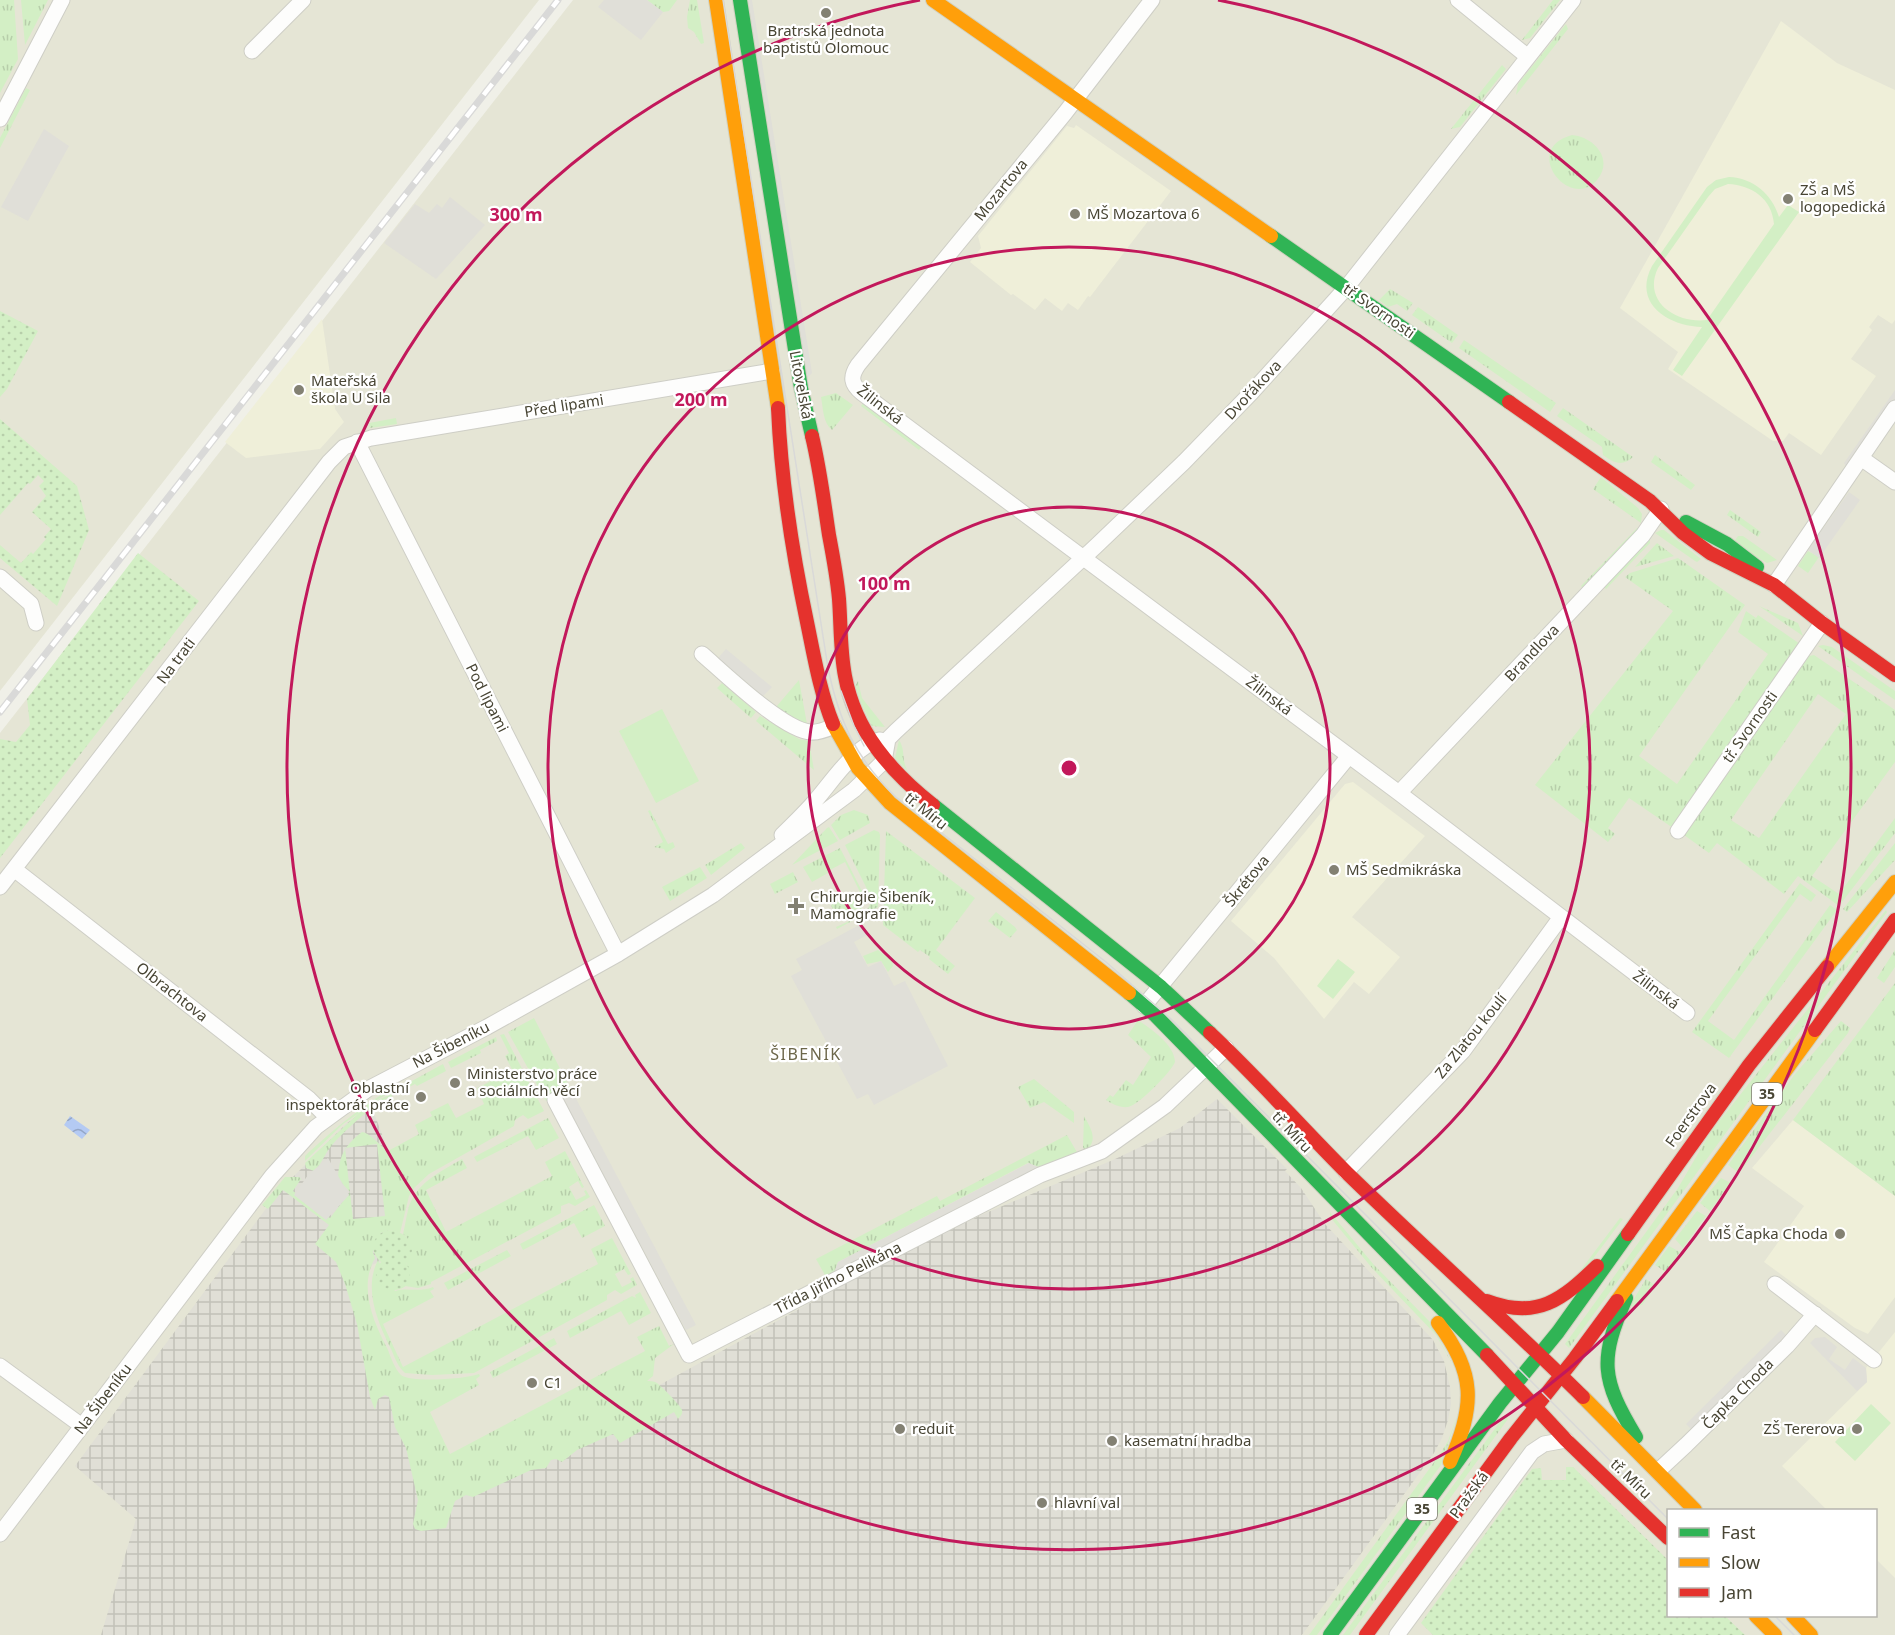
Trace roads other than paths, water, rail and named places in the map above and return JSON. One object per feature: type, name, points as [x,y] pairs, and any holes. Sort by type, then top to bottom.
[{"type":"main road","name":"Litovelská","points":[[716,0],[778,404],[782,471],[797,575],[819,681],[834,726],[851,759],[865,779]]},
{"type":"main road","name":"Litovelská","points":[[740,0],[802,396],[819,464],[839,598],[840,639],[845,678],[853,705],[884,761]]},
{"type":"main road","name":"tř. Svornosti","points":[[933,0],[1660,509],[1683,532],[1710,553],[1774,585],[1822,623],[1895,675]]},
{"type":"main road","name":"tř. Míru","points":[[884,761],[915,792],[1161,987],[1226,1048],[1346,1172],[1561,1375],[1694,1509]]},
{"type":"main road","name":"tř. Míru","points":[[865,779],[890,803],[1144,1006],[1207,1067],[1335,1201],[1519,1379],[1536,1407],[1566,1440],[1667,1537]]},
{"type":"main road","name":"Foerstrova","points":[[1519,1379],[1626,1238],[1692,1141],[1749,1065],[1895,882]]},
{"type":"main road","name":"35","points":[[1641,1268],[1895,920]]},
{"type":"main road","points":[[1335,1201],[1370,1252],[1447,1333],[1463,1361],[1469,1387],[1465,1427],[1436,1491]]},
{"type":"main road","points":[[1471,1292],[1489,1302],[1507,1308],[1530,1309],[1545,1305],[1557,1300],[1577,1286],[1626,1238]]},
{"type":"main road","points":[[1641,1268],[1613,1326],[1605,1364],[1615,1404],[1658,1471]]},
{"type":"main road","name":"Pražská","points":[[1366,1635],[1641,1268]]},
{"type":"main road","name":"Pražská","points":[[1330,1635],[1519,1379]]},
{"type":"main road","points":[[1757,1617],[1775,1635]]},
{"type":"main road","points":[[1794,1617],[1811,1635]]},
{"type":"street","points":[[0,118],[62,0]]},
{"type":"street","points":[[252,51],[303,0]]},
{"type":"street","name":"Mozartova","points":[[852,381],[856,368],[1075,99],[1152,0]]},
{"type":"street","points":[[1458,0],[1528,57]]},
{"type":"street","name":"Dvořákova","points":[[888,739],[1216,430],[1346,288],[1573,0]]},
{"type":"street","name":"Před lipami","points":[[357,442],[772,371]]},
{"type":"street","name":"Žilinská","points":[[852,381],[862,393],[1399,793],[1687,1013]]},
{"type":"street","points":[[1774,585],[1895,408]]},
{"type":"street","name":"Na trati","points":[[0,887],[329,462],[340,450],[357,442]]},
{"type":"street","name":"Pod lipami","points":[[357,442],[618,954]]},
{"type":"street","points":[[1862,458],[1895,482]]},
{"type":"street","name":"Brandlova","points":[[1399,793],[1643,535],[1660,509]]},
{"type":"street","points":[[0,577],[31,604],[36,623]]},
{"type":"street","name":"tř. Svornosti","points":[[1678,831],[1822,623]]},
{"type":"street","points":[[702,654],[764,706],[800,730],[814,732],[834,726]]},
{"type":"street","points":[[767,854],[851,759],[871,741],[888,739],[884,761]]},
{"type":"street","name":"Škrétova","points":[[1144,1006],[1349,756]]},
{"type":"street","name":"Na Šibeníku","points":[[0,1534],[272,1176],[288,1156],[327,1117],[361,1093],[487,1027],[618,954],[713,895],[798,832],[884,761]]},
{"type":"street","name":"Olbrachtova","points":[[14,869],[309,1099],[327,1117]]},
{"type":"street","name":"Za Zlatou koulí","points":[[1346,1172],[1463,1051],[1561,917]]},
{"type":"street","name":"Třída Jiřího Pelikána","points":[[555,1100],[689,1355],[1040,1175],[1102,1151],[1165,1106],[1226,1048]]},
{"type":"street","points":[[1775,1284],[1874,1360]]},
{"type":"street","name":"Čapka Choda","points":[[1658,1471],[1787,1346],[1815,1314]]},
{"type":"street","points":[[0,1366],[82,1426]]},
{"type":"street","name":"Pražská","points":[[1401,1633],[1532,1452],[1544,1444],[1566,1440]]},
{"type":"water","points":[[70,1116],[90,1130],[82,1139],[64,1125]]},
{"type":"tram line","points":[[723,0],[828,668],[844,722],[860,753],[882,783],[896,797],[1106,962],[1171,1019],[1667,1518]]},
{"type":"tram line","points":[[841,691],[864,746]]},
{"type":"tram line","points":[[1776,1617],[1794,1635]]},
{"type":"railway","points":[[0,712],[558,0]]},
{"type":"place","name":"Bratrská jednota baptistů Olomouc","points":[[826,13]]},
{"type":"place","name":"ZŠ a MŠ logopedická","points":[[1788,199]]},
{"type":"place","name":"MŠ Mozartova 6","points":[[1075,214]]},
{"type":"place","name":"Mateřská škola U Sila","points":[[299,390]]},
{"type":"place","name":"MŠ Sedmikráska","points":[[1334,870]]},
{"type":"place","name":"Chirurgie Šibeník, Mamografie","points":[[796,906]]},
{"type":"place","name":"Ministerstvo práce a sociálních věcí","points":[[455,1083]]},
{"type":"place","name":"Oblastní inspektorát práce","points":[[421,1097]]},
{"type":"place","name":"MŠ Čapka Choda","points":[[1840,1234]]},
{"type":"place","name":"C1","points":[[532,1383]]},
{"type":"place","name":"reduit","points":[[900,1429]]},
{"type":"place","name":"ZŠ Tererova","points":[[1857,1429]]},
{"type":"place","name":"kasematní hradba","points":[[1112,1441]]},
{"type":"place","name":"hlavní val","points":[[1042,1503]]},
{"type":"district","name":"ŠIBENÍK","points":[[806,1054]]}]
